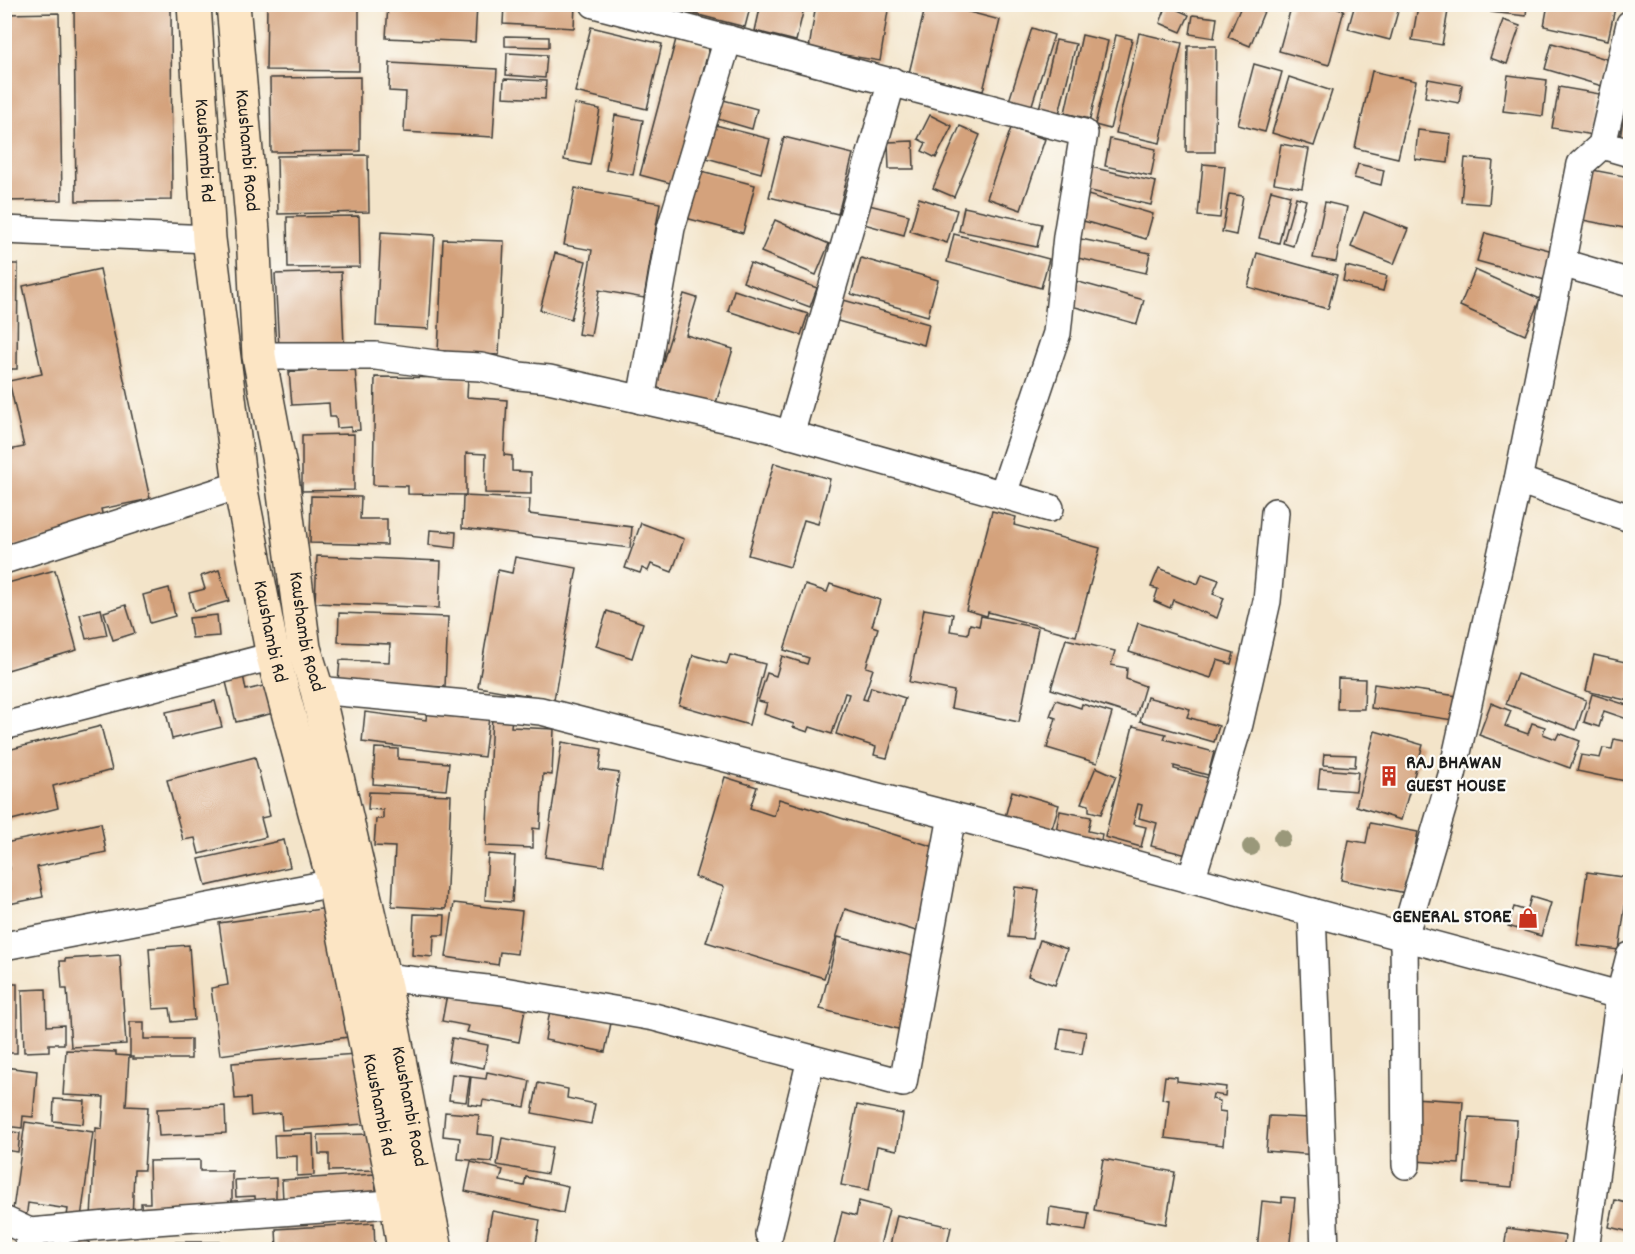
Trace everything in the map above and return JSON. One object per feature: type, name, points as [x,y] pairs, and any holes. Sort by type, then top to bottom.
[{"type":"main road","name":"Kaushambi Rd","points":[[194,4],[209,239],[240,485],[273,656],[334,883],[412,1202],[404,1250]]},
{"type":"main road","name":"Kaushambi Road","points":[[234,4],[253,231],[259,356],[282,478],[304,648],[317,690],[383,977],[412,1202],[436,1250]]},
{"type":"street","points":[[594,4],[1084,133],[1067,236],[1057,333],[1003,494]]},
{"type":"street","points":[[1406,1165],[1404,937],[1452,775],[1518,480],[1581,164],[1602,145],[1630,24]]},
{"type":"street","points":[[641,400],[671,228],[728,39]]},
{"type":"street","points":[[790,435],[892,81]]},
{"type":"street","points":[[1602,145],[1630,153]]},
{"type":"street","points":[[4,230],[209,239]]},
{"type":"street","points":[[1562,263],[1630,284]]},
{"type":"street","points":[[259,356],[376,356],[442,365],[481,367],[519,376],[549,379],[790,435],[1050,508]]},
{"type":"street","points":[[1518,480],[1630,518]]},
{"type":"street","points":[[4,560],[240,485]]},
{"type":"street","points":[[1191,879],[1239,724],[1267,601],[1275,512]]},
{"type":"street","points":[[4,726],[273,656]]},
{"type":"street","points":[[317,690],[541,711],[952,816],[1625,996]]},
{"type":"street","points":[[383,977],[504,991],[654,1017],[903,1083],[952,816]]},
{"type":"street","points":[[4,946],[334,883]]},
{"type":"street","points":[[1312,912],[1325,1250]]},
{"type":"street","points":[[1585,1250],[1630,956]]},
{"type":"street","points":[[769,1234],[811,1059]]},
{"type":"street","points":[[4,1220],[30,1241],[141,1222],[412,1202]]},
{"type":"building","points":[[267,4],[359,4],[359,71],[266,70]]},
{"type":"building","points":[[388,4],[477,4],[475,42],[386,38]]},
{"type":"building","points":[[504,4],[575,4],[574,28],[503,24]]},
{"type":"building","points":[[652,4],[685,4],[681,21],[650,13]]},
{"type":"building","points":[[689,4],[751,4],[745,27],[687,12]]},
{"type":"building","points":[[761,4],[805,4],[796,41],[755,31]]},
{"type":"building","points":[[816,4],[889,4],[880,61],[809,49]]},
{"type":"building","points":[[926,4],[938,4],[1000,20],[983,91],[909,73]]},
{"type":"building","points":[[1242,4],[1267,4],[1250,46],[1228,37]]},
{"type":"building","points":[[1292,4],[1326,4],[1344,10],[1329,65],[1279,51]]},
{"type":"building","points":[[1355,4],[1400,4],[1390,40],[1348,29]]},
{"type":"building","points":[[1492,4],[1527,4],[1526,16],[1491,12]]},
{"type":"building","points":[[1548,4],[1599,4],[1615,8],[1608,40],[1544,26]]},
{"type":"building","points":[[171,5],[172,200],[76,201],[74,6]]},
{"type":"building","points":[[1167,5],[1189,15],[1181,32],[1160,23]]},
{"type":"building","points":[[1418,6],[1448,11],[1442,45],[1412,40]]},
{"type":"building","points":[[59,13],[62,200],[4,201],[4,14]]},
{"type":"building","points":[[1193,15],[1217,18],[1214,38],[1190,34]]},
{"type":"building","points":[[1503,20],[1520,26],[1507,64],[1490,58]]},
{"type":"building","points":[[591,27],[662,44],[647,109],[575,92]]},
{"type":"building","points":[[1032,28],[1054,35],[1030,111],[1008,104]]},
{"type":"building","points":[[1139,33],[1182,43],[1160,143],[1116,133]]},
{"type":"building","points":[[1082,35],[1108,41],[1090,119],[1065,113]]},
{"type":"building","points":[[1116,35],[1132,39],[1110,129],[1095,125]]},
{"type":"building","points":[[505,36],[549,37],[549,47],[505,46]]},
{"type":"building","points":[[676,39],[709,48],[674,184],[640,175]]},
{"type":"building","points":[[1056,40],[1076,44],[1058,118],[1038,113]]},
{"type":"building","points":[[1552,43],[1610,60],[1602,86],[1545,69]]},
{"type":"building","points":[[1188,46],[1216,46],[1215,152],[1186,152]]},
{"type":"building","points":[[507,53],[547,55],[545,78],[506,75]]},
{"type":"building","points":[[390,63],[497,69],[493,137],[404,132],[406,92],[389,91]]},
{"type":"building","points":[[1254,64],[1282,72],[1265,132],[1238,125]]},
{"type":"building","points":[[1372,71],[1416,81],[1398,158],[1355,148]]},
{"type":"building","points":[[1508,75],[1547,80],[1543,116],[1503,111]]},
{"type":"building","points":[[360,77],[360,151],[271,152],[270,78]]},
{"type":"building","points":[[1289,77],[1332,91],[1314,146],[1272,133]]},
{"type":"building","points":[[504,79],[546,81],[545,99],[503,97]]},
{"type":"building","points":[[1428,79],[1462,85],[1459,103],[1425,97]]},
{"type":"building","points":[[1559,87],[1600,94],[1593,135],[1552,128]]},
{"type":"building","points":[[716,98],[757,109],[752,129],[711,117]]},
{"type":"building","points":[[574,104],[600,109],[590,165],[564,160]]},
{"type":"building","points":[[1625,105],[1630,105],[1630,141],[1620,140]]},
{"type":"building","points":[[615,115],[643,120],[633,175],[606,170]]},
{"type":"building","points":[[930,115],[952,126],[936,158],[922,151],[926,143],[918,139]]},
{"type":"building","points":[[700,121],[770,139],[761,173],[692,154]]},
{"type":"building","points":[[960,126],[980,135],[954,197],[933,188]]},
{"type":"building","points":[[1011,128],[1045,139],[1021,210],[987,198]]},
{"type":"building","points":[[1418,130],[1451,134],[1448,163],[1415,159]]},
{"type":"building","points":[[784,137],[853,154],[838,214],[769,197]]},
{"type":"building","points":[[1110,139],[1156,149],[1151,176],[1105,166]]},
{"type":"building","points":[[913,141],[914,169],[889,169],[888,142]]},
{"type":"building","points":[[1281,144],[1309,149],[1302,188],[1274,183]]},
{"type":"building","points":[[368,155],[369,212],[278,214],[277,156]]},
{"type":"building","points":[[1465,158],[1493,161],[1489,204],[1461,202]]},
{"type":"building","points":[[1203,164],[1225,166],[1220,218],[1198,216]]},
{"type":"building","points":[[1358,164],[1384,170],[1381,185],[1354,178]]},
{"type":"building","points":[[686,167],[755,185],[743,233],[674,215]]},
{"type":"building","points":[[1091,167],[1156,182],[1151,205],[1086,190]]},
{"type":"building","points":[[1587,169],[1630,177],[1630,229],[1577,219]]},
{"type":"building","points":[[575,188],[660,203],[644,298],[599,290],[591,336],[578,334],[592,250],[564,245]]},
{"type":"building","points":[[1271,190],[1290,195],[1279,243],[1259,238]]},
{"type":"building","points":[[1229,194],[1243,196],[1236,235],[1222,232]]},
{"type":"building","points":[[1088,195],[1153,214],[1146,239],[1080,220]]},
{"type":"building","points":[[1296,197],[1306,200],[1293,246],[1283,243]]},
{"type":"building","points":[[919,198],[957,210],[947,243],[910,231]]},
{"type":"building","points":[[1325,202],[1347,207],[1336,262],[1313,258]]},
{"type":"building","points":[[869,205],[909,215],[904,235],[864,224]]},
{"type":"building","points":[[964,207],[1042,224],[1037,247],[959,231]]},
{"type":"building","points":[[1364,212],[1408,229],[1394,264],[1351,247]]},
{"type":"building","points":[[359,216],[360,267],[288,268],[287,217]]},
{"type":"building","points":[[775,220],[829,244],[816,275],[761,252]]},
{"type":"building","points":[[381,232],[435,235],[429,329],[376,326]]},
{"type":"building","points":[[1485,233],[1553,251],[1545,280],[1477,261]]},
{"type":"building","points":[[954,234],[1049,259],[1041,288],[947,262]]},
{"type":"building","points":[[1076,238],[1150,253],[1146,273],[1073,257]]},
{"type":"building","points":[[443,239],[504,241],[499,355],[438,352]]},
{"type":"building","points":[[555,253],[586,261],[571,319],[540,310]]},
{"type":"building","points":[[1257,253],[1337,275],[1328,309],[1248,287]]},
{"type":"building","points":[[861,258],[938,280],[928,316],[851,294]]},
{"type":"building","points":[[750,263],[817,288],[810,307],[743,282]]},
{"type":"building","points":[[4,264],[18,264],[17,369],[11,369],[11,372],[4,372]]},
{"type":"building","points":[[1346,266],[1387,276],[1383,291],[1343,281]]},
{"type":"building","points":[[100,269],[150,499],[101,509],[105,526],[4,548],[4,451],[24,447],[9,381],[42,374],[23,286]]},
{"type":"building","points":[[1475,270],[1540,299],[1525,335],[1460,306]]},
{"type":"building","points":[[341,272],[344,346],[279,349],[275,274]]},
{"type":"building","points":[[1075,281],[1144,300],[1137,324],[1068,305]]},
{"type":"building","points":[[734,290],[808,314],[801,335],[728,311]]},
{"type":"building","points":[[684,294],[697,298],[686,335],[733,349],[715,406],[655,387]]},
{"type":"building","points":[[840,299],[929,324],[924,345],[834,320]]},
{"type":"building","points":[[355,367],[360,430],[351,431],[351,427],[337,428],[336,417],[330,417],[329,403],[292,405],[289,372]]},
{"type":"building","points":[[375,377],[468,378],[467,397],[507,400],[504,455],[512,456],[512,471],[531,472],[531,494],[485,493],[486,454],[466,453],[466,495],[408,494],[408,486],[373,485]]},
{"type":"building","points":[[354,434],[354,490],[302,491],[302,435]]},
{"type":"building","points":[[774,463],[830,479],[818,524],[804,520],[790,567],[748,555]]},
{"type":"building","points":[[311,496],[361,497],[360,519],[387,519],[387,545],[310,543]]},
{"type":"building","points":[[463,496],[530,499],[529,514],[632,527],[630,548],[462,528]]},
{"type":"building","points":[[992,511],[1016,517],[1014,525],[1100,548],[1076,636],[988,612],[987,616],[966,610]]},
{"type":"building","points":[[641,523],[684,539],[672,572],[651,564],[648,571],[642,568],[640,573],[625,568]]},
{"type":"building","points":[[430,530],[456,532],[455,548],[429,545]]},
{"type":"building","points":[[317,556],[441,561],[439,608],[315,603]]},
{"type":"building","points":[[515,557],[577,568],[554,700],[478,687],[498,570],[512,573]]},
{"type":"building","points":[[1159,568],[1198,584],[1202,574],[1219,580],[1213,594],[1224,598],[1217,618],[1173,600],[1170,608],[1154,601],[1158,589],[1151,587]]},
{"type":"building","points":[[55,570],[77,650],[4,671],[4,584]]},
{"type":"building","points":[[219,570],[229,601],[194,611],[189,593],[205,589],[201,576]]},
{"type":"building","points":[[830,584],[880,600],[872,626],[878,628],[866,667],[873,669],[863,699],[867,700],[871,687],[905,698],[887,758],[874,755],[876,747],[836,734],[849,694],[845,693],[832,734],[810,727],[808,732],[793,727],[794,724],[764,714],[767,703],[758,701],[767,673],[776,676],[782,656],[807,664],[809,658],[784,650],[805,585],[827,592]]},
{"type":"building","points":[[169,588],[175,616],[150,623],[143,595]]},
{"type":"building","points":[[126,605],[135,633],[113,640],[104,612]]},
{"type":"building","points":[[101,609],[107,635],[86,639],[80,614]]},
{"type":"building","points":[[924,609],[953,614],[950,631],[968,634],[970,624],[979,626],[981,616],[1038,628],[1019,722],[951,708],[954,691],[909,682]]},
{"type":"building","points":[[607,611],[643,623],[632,658],[596,646]]},
{"type":"building","points":[[339,613],[448,617],[445,687],[338,682],[340,660],[389,662],[390,644],[338,642]]},
{"type":"building","points":[[217,615],[219,636],[192,638],[189,618]]},
{"type":"building","points":[[1138,623],[1234,653],[1231,664],[1217,660],[1211,678],[1129,652]]},
{"type":"building","points":[[1066,639],[1115,651],[1111,665],[1127,668],[1126,679],[1145,686],[1136,716],[1051,689]]},
{"type":"building","points":[[693,655],[727,664],[730,655],[765,664],[749,725],[679,705]]},
{"type":"building","points":[[1594,655],[1630,663],[1630,701],[1586,691]]},
{"type":"building","points":[[242,670],[246,690],[268,685],[274,713],[236,722],[224,674]]},
{"type":"building","points":[[1517,674],[1586,700],[1576,730],[1506,704]]},
{"type":"building","points":[[1338,678],[1365,679],[1364,709],[1337,709]]},
{"type":"building","points":[[1374,684],[1457,696],[1453,720],[1371,708]]},
{"type":"building","points":[[1592,694],[1630,706],[1630,720],[1604,711],[1599,727],[1584,722]]},
{"type":"building","points":[[1147,697],[1190,709],[1187,717],[1219,726],[1214,742],[1140,721]]},
{"type":"building","points":[[1056,700],[1081,708],[1082,704],[1112,713],[1097,763],[1047,748],[1056,718],[1050,716]]},
{"type":"building","points":[[215,701],[222,727],[172,739],[166,712]]},
{"type":"building","points":[[1491,703],[1511,711],[1505,726],[1528,734],[1532,723],[1545,727],[1543,734],[1556,739],[1559,733],[1580,741],[1570,768],[1479,735]]},
{"type":"building","points":[[427,710],[489,717],[484,757],[362,742],[365,712],[426,720]]},
{"type":"building","points":[[492,716],[512,717],[511,727],[554,729],[552,775],[543,774],[540,829],[533,828],[533,848],[486,846]]},
{"type":"building","points":[[101,726],[112,770],[53,786],[58,808],[4,822],[4,751]]},
{"type":"building","points":[[1133,726],[1166,734],[1164,739],[1214,752],[1208,775],[1174,766],[1174,769],[1227,783],[1207,860],[1151,846],[1157,823],[1139,818],[1142,805],[1138,804],[1133,824],[1146,827],[1141,847],[1105,837]]},
{"type":"building","name":"RAJ BHAWAN GUEST HOUSE","points":[[1375,731],[1423,745],[1401,820],[1356,806]]},
{"type":"building","points":[[1614,739],[1630,742],[1630,782],[1577,771],[1581,755],[1600,758],[1603,748],[1612,749]]},
{"type":"building","points":[[562,742],[602,749],[599,770],[619,773],[604,866],[545,857]]},
{"type":"building","points":[[375,748],[398,749],[398,759],[449,763],[446,790],[373,784]]},
{"type":"building","points":[[1324,754],[1356,755],[1355,767],[1323,765]]},
{"type":"building","points":[[255,757],[270,816],[261,818],[266,837],[199,854],[195,838],[183,840],[167,780]]},
{"type":"building","points":[[1096,767],[1116,776],[1101,814],[1089,811],[1089,805],[1081,803]]},
{"type":"building","points":[[1320,769],[1358,772],[1356,791],[1318,788]]},
{"type":"building","points":[[725,777],[757,787],[750,808],[774,816],[779,799],[954,853],[929,935],[845,909],[824,978],[706,942],[724,887],[695,877]]},
{"type":"building","points":[[1012,791],[1059,805],[1049,838],[1005,817]]},
{"type":"building","points":[[369,792],[451,795],[446,909],[392,906],[395,847],[374,846],[376,819],[383,819],[383,810],[368,809]]},
{"type":"building","points":[[1060,811],[1091,817],[1088,831],[1102,834],[1101,840],[1056,831]]},
{"type":"building","points":[[101,823],[106,852],[37,867],[43,897],[4,905],[4,871],[10,869],[5,843]]},
{"type":"building","points":[[1370,823],[1418,832],[1406,893],[1341,880],[1349,840],[1366,843]]},
{"type":"building","points":[[284,840],[290,867],[206,886],[199,859]]},
{"type":"building","points":[[488,854],[515,856],[512,902],[485,900]]},
{"type":"building","points":[[1587,872],[1629,878],[1619,950],[1577,945]]},
{"type":"building","points":[[1015,887],[1039,890],[1032,939],[1009,937]]},
{"type":"building","name":"GENERAL STORE","points":[[1531,897],[1551,903],[1541,936],[1508,926],[1514,907],[1527,911]]},
{"type":"building","points":[[454,903],[522,911],[517,954],[500,952],[498,965],[446,957]]},
{"type":"building","points":[[335,907],[362,1035],[220,1055],[211,988],[228,985],[219,923]]},
{"type":"building","points":[[414,914],[445,915],[444,935],[434,935],[433,957],[412,955]]},
{"type":"building","points":[[838,937],[924,959],[906,1031],[820,1009]]},
{"type":"building","points":[[1040,940],[1067,949],[1055,985],[1028,976]]},
{"type":"building","points":[[189,945],[194,1020],[172,1022],[170,1008],[153,1009],[149,948]]},
{"type":"building","points":[[120,955],[126,1044],[71,1047],[67,989],[62,989],[60,961]]},
{"type":"building","points":[[4,984],[17,984],[17,1053],[4,1053]]},
{"type":"building","points":[[46,989],[47,1026],[64,1025],[64,1044],[49,1044],[49,1051],[24,1052],[22,990]]},
{"type":"building","points":[[447,994],[525,1009],[519,1042],[467,1032],[469,1026],[442,1021]]},
{"type":"building","points":[[550,1010],[611,1023],[605,1052],[545,1040]]},
{"type":"building","points":[[130,1022],[144,1022],[144,1039],[191,1039],[191,1059],[133,1059],[130,1057]]},
{"type":"building","points":[[1061,1028],[1086,1032],[1082,1054],[1057,1050]]},
{"type":"building","points":[[452,1038],[488,1045],[484,1068],[448,1061]]},
{"type":"building","points":[[66,1050],[116,1052],[116,1055],[129,1056],[126,1106],[148,1107],[144,1170],[134,1170],[132,1220],[91,1217],[96,1128],[102,1129],[104,1097],[63,1095]]},
{"type":"building","points":[[356,1054],[359,1059],[364,1124],[282,1130],[281,1113],[251,1116],[250,1098],[235,1099],[232,1063]]},
{"type":"building","points":[[4,1067],[37,1071],[33,1117],[23,1116],[22,1128],[4,1126]]},
{"type":"building","points":[[487,1072],[530,1081],[525,1107],[483,1100],[482,1106],[468,1104],[471,1077],[486,1079]]},
{"type":"building","points":[[452,1074],[470,1076],[466,1102],[449,1100]]},
{"type":"building","points":[[1165,1076],[1177,1077],[1177,1081],[1226,1087],[1225,1096],[1213,1094],[1212,1099],[1220,1101],[1219,1111],[1226,1112],[1223,1145],[1165,1138],[1169,1100],[1162,1099]]},
{"type":"building","points":[[538,1083],[568,1089],[567,1098],[595,1104],[591,1124],[532,1113]]},
{"type":"building","points":[[1412,1098],[1463,1101],[1459,1164],[1415,1161]]},
{"type":"building","points":[[54,1099],[85,1101],[83,1124],[53,1121]]},
{"type":"building","points":[[857,1105],[903,1114],[897,1150],[877,1146],[869,1190],[841,1185]]},
{"type":"building","points":[[225,1106],[226,1133],[159,1136],[157,1109]]},
{"type":"building","points":[[445,1112],[479,1115],[477,1134],[494,1136],[492,1162],[458,1159],[460,1138],[443,1136]]},
{"type":"building","points":[[1269,1116],[1309,1118],[1316,1155],[1266,1151]]},
{"type":"building","points":[[1469,1117],[1517,1120],[1512,1187],[1464,1183]]},
{"type":"building","points":[[25,1122],[93,1132],[80,1225],[66,1223],[68,1209],[28,1203],[26,1219],[12,1217]]},
{"type":"building","points":[[4,1131],[20,1133],[18,1152],[4,1150]]},
{"type":"building","points":[[313,1134],[314,1175],[297,1176],[297,1156],[275,1157],[274,1135]]},
{"type":"building","points":[[376,1134],[376,1170],[329,1171],[329,1154],[319,1154],[318,1135]]},
{"type":"building","points":[[502,1138],[552,1147],[547,1174],[497,1165]]},
{"type":"building","points":[[1103,1159],[1175,1172],[1166,1224],[1094,1210]]},
{"type":"building","points":[[200,1160],[200,1171],[232,1171],[232,1204],[142,1228],[141,1203],[150,1203],[149,1161]]},
{"type":"building","points":[[471,1162],[503,1170],[500,1181],[524,1186],[526,1177],[568,1186],[563,1213],[465,1191]]},
{"type":"building","points":[[375,1174],[378,1217],[284,1222],[282,1180]]},
{"type":"building","points":[[276,1178],[276,1217],[256,1218],[255,1196],[236,1197],[235,1180]]},
{"type":"building","points":[[1282,1197],[1295,1198],[1289,1250],[1257,1250],[1262,1201],[1282,1203]]},
{"type":"building","points":[[1615,1200],[1630,1204],[1630,1232],[1609,1227]]},
{"type":"building","points":[[859,1201],[889,1209],[879,1250],[833,1250],[842,1212],[856,1216]]},
{"type":"building","points":[[1050,1207],[1089,1213],[1086,1231],[1048,1225]]},
{"type":"building","points":[[492,1211],[540,1220],[535,1250],[485,1250]]},
{"type":"building","points":[[897,1215],[951,1227],[946,1250],[889,1250]]},
{"type":"building","points":[[374,1223],[375,1250],[277,1250],[276,1229]]},
{"type":"building","points":[[1507,1228],[1565,1236],[1563,1250],[1504,1250]]},
{"type":"building","points":[[43,1237],[89,1242],[88,1250],[42,1250]]},
{"type":"building","points":[[159,1242],[220,1242],[220,1250],[159,1250]]},
{"type":"place","name":"RAJ BHAWAN GUEST HOUSE","points":[[1389,776]]},
{"type":"place","name":"GENERAL STORE","points":[[1528,918]]}]
